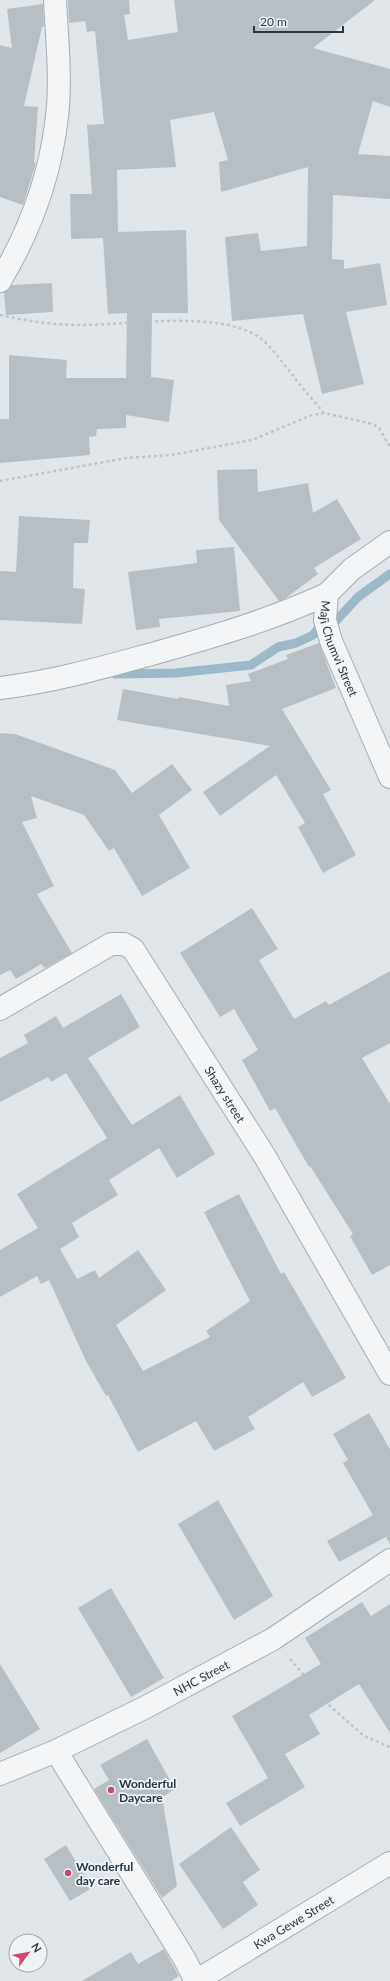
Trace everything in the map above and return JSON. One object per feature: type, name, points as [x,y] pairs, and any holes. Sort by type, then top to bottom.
[{"type":"street","points":[[0,280],[24,237],[47,168],[57,124],[59,72],[55,0]]},
{"type":"street","name":"Maji Chumvi Street","points":[[390,542],[352,569],[327,594],[325,620],[331,641],[390,777]]},
{"type":"street","points":[[0,688],[55,680],[229,632],[258,623],[327,594]]},
{"type":"street","name":"Shazy street","points":[[0,1009],[111,944],[124,944],[133,949],[264,1155],[390,1374]]},
{"type":"street","name":"NHC Street","points":[[0,1774],[56,1751],[146,1707],[273,1639],[390,1560]]},
{"type":"street","points":[[56,1751],[184,1958],[196,1981]]},
{"type":"street","name":"Kwa Gewe Street","points":[[196,1981],[390,1863]]},
{"type":"path","points":[[0,315],[41,324],[82,325],[180,320],[224,324],[247,331],[259,337],[270,348],[324,413]]},
{"type":"path","points":[[0,481],[119,459],[171,456],[246,441],[312,415],[324,413],[373,424],[379,428],[390,446]]},
{"type":"path","points":[[273,1639],[331,1707],[364,1736],[390,1747]]},
{"type":"building","points":[[68,0],[129,0],[130,14],[124,15],[128,40],[178,32],[174,0],[375,0],[313,48],[390,69],[390,107],[373,101],[358,154],[390,156],[390,199],[333,195],[332,259],[344,260],[344,269],[380,263],[387,305],[346,312],[364,384],[322,394],[303,314],[232,321],[225,237],[258,233],[261,251],[307,246],[308,167],[221,192],[219,162],[228,160],[214,112],[170,120],[176,167],[117,170],[118,232],[186,230],[188,313],[152,313],[151,377],[174,380],[169,422],[126,415],[126,428],[97,429],[96,436],[89,437],[90,455],[0,463],[0,419],[9,419],[9,355],[67,360],[66,378],[126,378],[127,313],[108,314],[103,238],[71,239],[70,194],[92,194],[87,125],[104,124],[95,31],[87,32],[85,21],[69,23]]},
{"type":"building","points":[[43,4],[44,27],[42,27],[24,106],[38,107],[34,163],[36,163],[23,205],[0,197],[0,45],[12,48],[7,9]]},
{"type":"building","points":[[52,283],[53,312],[6,315],[4,292],[12,285]]},
{"type":"building","points":[[257,469],[258,492],[308,483],[313,513],[337,499],[361,539],[314,568],[318,574],[286,598],[279,601],[219,520],[217,470]]},
{"type":"building","points":[[19,516],[90,520],[88,543],[74,543],[73,588],[85,589],[82,624],[0,620],[0,571],[16,572]]},
{"type":"building","points":[[234,547],[240,611],[159,619],[160,627],[136,630],[128,572],[197,563],[196,550]]},
{"type":"building","points":[[319,643],[336,688],[282,709],[331,790],[323,794],[356,855],[323,873],[298,827],[305,823],[276,775],[220,816],[203,792],[270,746],[117,720],[123,689],[229,706],[226,685],[251,681],[248,674],[288,659],[286,655]]},
{"type":"building","points":[[0,733],[15,734],[115,770],[132,793],[172,764],[192,790],[159,815],[190,868],[142,896],[114,848],[109,851],[84,815],[31,796],[37,818],[22,822],[54,886],[37,894],[72,953],[45,968],[41,964],[16,979],[10,970],[0,975]]},
{"type":"building","points":[[252,908],[278,949],[259,960],[294,1019],[326,1001],[329,1005],[390,971],[390,1043],[362,1058],[390,1104],[390,1265],[372,1275],[350,1236],[353,1234],[310,1166],[309,1167],[275,1108],[270,1111],[242,1060],[258,1050],[234,1009],[220,1017],[180,953]]},
{"type":"building","points":[[121,994],[140,1027],[88,1058],[132,1125],[180,1095],[215,1154],[177,1178],[159,1148],[109,1180],[118,1195],[72,1223],[79,1237],[60,1249],[77,1279],[95,1270],[99,1278],[138,1250],[166,1290],[116,1325],[143,1371],[210,1337],[206,1331],[250,1301],[204,1212],[239,1194],[281,1274],[284,1272],[346,1378],[312,1397],[303,1382],[248,1417],[255,1429],[214,1451],[196,1421],[138,1452],[108,1395],[106,1396],[86,1361],[49,1280],[41,1284],[37,1276],[0,1297],[0,1250],[38,1228],[17,1194],[107,1138],[66,1073],[51,1082],[48,1077],[0,1102],[0,1058],[28,1043],[24,1035],[56,1016],[63,1028]]},
{"type":"building","points":[[369,1413],[390,1449],[390,1544],[386,1537],[339,1562],[327,1541],[373,1515],[343,1463],[348,1460],[333,1434]]},
{"type":"building","points":[[218,1500],[273,1596],[234,1620],[178,1524]]},
{"type":"building","points":[[111,1588],[164,1678],[131,1697],[78,1608]]},
{"type":"building","points":[[362,1602],[371,1616],[390,1604],[390,1733],[359,1684],[309,1715],[320,1734],[285,1754],[305,1787],[240,1826],[226,1803],[268,1778],[232,1716],[321,1664],[305,1638]]},
{"type":"building","points":[[0,1664],[40,1729],[0,1753]]},
{"type":"building","points":[[147,1739],[175,1789],[162,1797],[177,1886],[162,1898],[94,1789],[109,1780],[100,1765]]},
{"type":"building","points":[[231,1827],[260,1870],[243,1882],[258,1905],[223,1929],[179,1864]]},
{"type":"building","name":"Wonderful day care","points":[[66,1845],[92,1888],[70,1901],[44,1859]]},
{"type":"building","points":[[164,1949],[179,1976],[171,1981],[82,1981],[131,1952],[138,1964]]},
{"type":"waterway","points":[[115,674],[176,673],[251,665],[278,647],[296,643],[313,635],[325,620],[335,622],[358,597],[390,574]]},
{"type":"place","name":"Wonderful Daycare","points":[[111,1790]]},
{"type":"place","name":"Wonderful day care","points":[[68,1873]]}]
